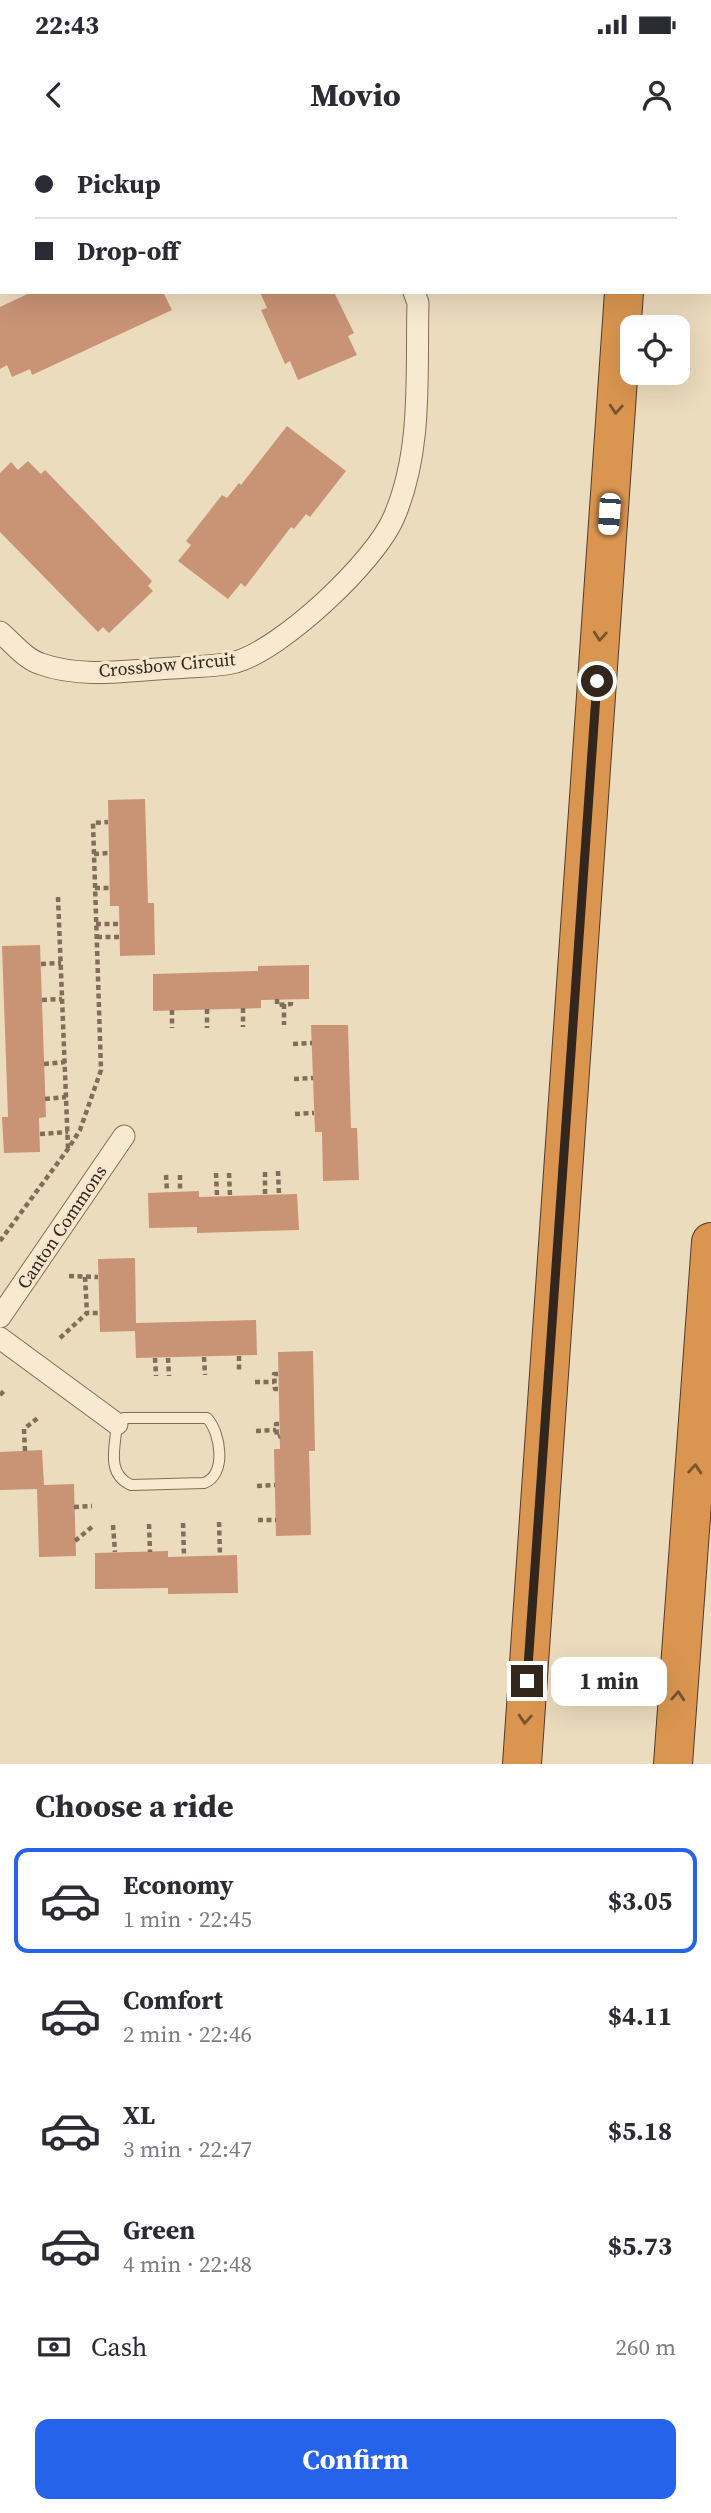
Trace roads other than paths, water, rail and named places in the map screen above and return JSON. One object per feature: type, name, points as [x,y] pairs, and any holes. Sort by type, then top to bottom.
[{"type":"highway","points":[[522,1764],[624,294]]},
{"type":"highway","points":[[673,1764],[711,1242]]},
{"type":"street","name":"Crossbow Circuit","points":[[0,632],[39,664],[85,671],[124,671],[237,662],[269,646],[300,624],[360,566],[393,521],[408,484],[415,433],[418,303],[415,294]]},
{"type":"street","name":"Canton Commons","points":[[0,1317],[124,1136]]},
{"type":"street","points":[[0,1338],[117,1424]]},
{"type":"lane","points":[[124,1418],[206,1418],[217,1435],[216,1475],[204,1483],[131,1485],[124,1482],[114,1467],[117,1424],[124,1418]]}]
